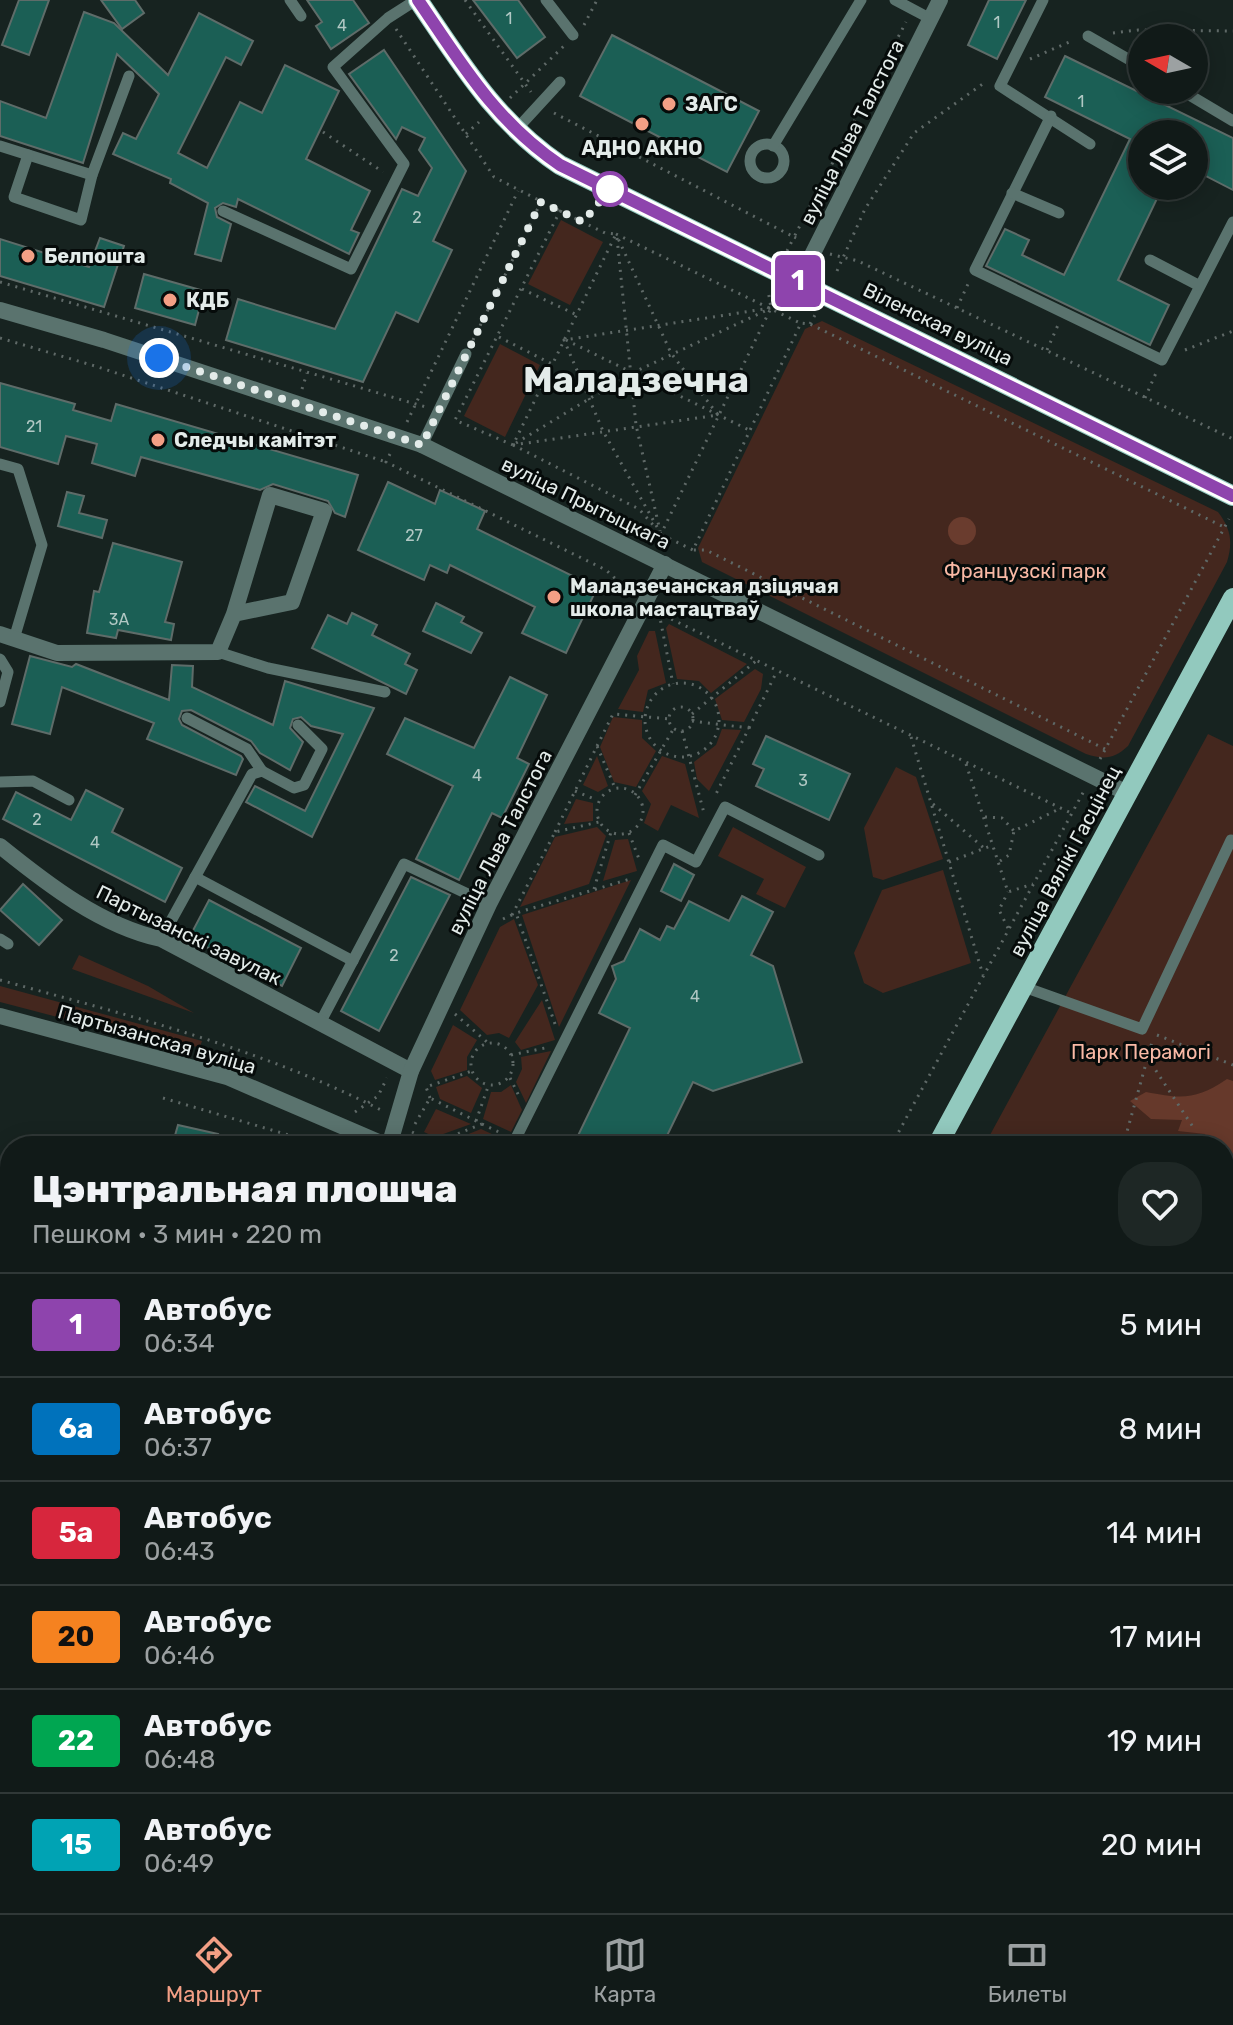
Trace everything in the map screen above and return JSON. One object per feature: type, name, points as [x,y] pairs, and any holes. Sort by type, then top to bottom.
[{"type":"main road","name":"Віленская вуліца","points":[[417,0],[480,90],[515,131],[560,165],[1233,496]]},
{"type":"main road","name":"вуліца Вялікі Гасцінец","points":[[942,1136],[1233,598]]},
{"type":"street","name":"вуліца Льва Талстога","points":[[799,281],[940,0]]},
{"type":"street","name":"вуліца Прытыцкага","points":[[0,310],[422,445],[1129,794]]},
{"type":"street","points":[[7,636],[57,653],[218,652],[234,614],[270,495],[324,511],[292,602],[234,614]]},
{"type":"street","name":"вуліца Льва Талстога","points":[[392,1136],[411,1071],[489,904],[665,564]]},
{"type":"street","name":"Партызанскі завулак","points":[[0,846],[39,878],[130,932],[161,939],[411,1071]]},
{"type":"street","name":"Партызанская вуліца","points":[[0,1016],[227,1077],[364,1136]]},
{"type":"lane","points":[[290,0],[301,16]]},
{"type":"lane","points":[[223,211],[351,269],[404,164],[333,67],[388,18],[417,0]]},
{"type":"lane","points":[[546,0],[573,35]]},
{"type":"lane","points":[[773,146],[861,0]]},
{"type":"lane","points":[[895,0],[931,19]]},
{"type":"lane","points":[[1043,0],[1000,86],[1051,116],[1090,144]]},
{"type":"lane","points":[[1088,36],[1128,59]]},
{"type":"lane","points":[[28,155],[14,197],[81,220],[92,175],[129,76]]},
{"type":"lane","points":[[515,131],[560,82]]},
{"type":"lane","points":[[1204,104],[1233,121]]},
{"type":"lane","points":[[1051,116],[975,270],[1162,360],[1233,222]]},
{"type":"lane","points":[[0,146],[92,175]]},
{"type":"lane","points":[[1012,193],[1059,213]]},
{"type":"lane","points":[[1150,260],[1198,285]]},
{"type":"lane","points":[[422,445],[466,354]]},
{"type":"lane","points":[[0,464],[18,469],[42,545],[7,636]]},
{"type":"lane","points":[[218,652],[268,668],[385,692]]},
{"type":"lane","points":[[0,659],[8,672],[0,702]]},
{"type":"lane","points":[[187,718],[247,749],[257,759],[262,771],[294,788],[304,785],[322,749],[298,725]]},
{"type":"lane","points":[[161,939],[252,774],[262,771]]},
{"type":"lane","points":[[0,782],[33,781],[69,800]]},
{"type":"lane","points":[[516,1136],[663,845],[696,862],[725,807],[819,855]]},
{"type":"lane","points":[[1024,987],[1142,1029],[1231,840]]},
{"type":"lane","points":[[320,1023],[404,864],[489,904]]},
{"type":"lane","points":[[195,877],[353,961]]},
{"type":"path","points":[[465,0],[541,104],[566,121],[794,237]]},
{"type":"path","points":[[787,251],[913,9]]},
{"type":"path","points":[[388,18],[494,177],[605,233],[616,234],[801,323],[810,324],[1224,527]]},
{"type":"path","points":[[837,271],[849,238],[865,209],[914,133],[989,80],[1006,74],[1038,54],[1088,36],[1138,30],[1233,31]]},
{"type":"path","points":[[510,98],[525,86]]},
{"type":"path","points":[[466,134],[479,122]]},
{"type":"path","points":[[323,132],[385,173]]},
{"type":"path","points":[[386,462],[518,191]]},
{"type":"path","points":[[466,354],[541,202]]},
{"type":"path","points":[[560,211],[455,420],[513,445],[639,509],[661,534],[693,550],[706,550],[1105,749]]},
{"type":"path","points":[[513,445],[616,234]]},
{"type":"path","points":[[616,234],[671,353],[718,415]]},
{"type":"path","points":[[616,234],[636,425],[661,534]]},
{"type":"path","points":[[829,253],[858,261],[1233,439]]},
{"type":"path","points":[[957,308],[975,270]]},
{"type":"path","points":[[0,282],[416,402],[433,410]]},
{"type":"path","points":[[522,289],[577,315]]},
{"type":"path","points":[[653,539],[661,534],[771,308],[768,290]]},
{"type":"path","points":[[564,340],[771,308]]},
{"type":"path","points":[[513,445],[632,373],[771,308]]},
{"type":"path","points":[[1047,350],[1063,314]]},
{"type":"path","points":[[810,324],[815,315]]},
{"type":"path","points":[[693,550],[801,323]]},
{"type":"path","points":[[1145,398],[1162,360],[1233,331]]},
{"type":"path","points":[[499,337],[552,364]]},
{"type":"path","points":[[0,338],[386,462],[606,570],[631,593]]},
{"type":"path","points":[[564,340],[749,430]]},
{"type":"path","points":[[564,340],[603,431],[661,534]]},
{"type":"path","points":[[513,445],[718,415]]},
{"type":"path","points":[[1100,760],[1229,519]]},
{"type":"path","points":[[653,603],[669,618],[1071,813]]},
{"type":"path","points":[[658,606],[673,684]]},
{"type":"path","points":[[692,714],[756,661]]},
{"type":"path","points":[[682,731],[705,817],[777,671]]},
{"type":"path","points":[[689,683],[701,687],[712,698],[718,725],[713,741],[704,750],[688,756],[661,750],[650,739],[645,717],[656,693],[673,684],[689,683]]},
{"type":"path","points":[[670,719],[678,708],[692,714]]},
{"type":"path","points":[[511,1055],[563,1044],[514,914],[613,714],[670,719]]},
{"type":"path","points":[[682,731],[692,721],[692,714]]},
{"type":"path","points":[[670,719],[674,728],[682,731]]},
{"type":"path","points":[[692,721],[749,728]]},
{"type":"path","points":[[599,822],[611,832],[628,832],[642,816],[635,795],[674,728]]},
{"type":"path","points":[[911,737],[983,975]]},
{"type":"path","points":[[597,746],[615,789]]},
{"type":"path","points":[[966,763],[1008,892],[999,910],[1008,928]]},
{"type":"path","points":[[615,789],[635,795]]},
{"type":"path","points":[[599,801],[615,789]]},
{"type":"path","points":[[896,1136],[1084,790]]},
{"type":"path","points":[[575,791],[599,801]]},
{"type":"path","points":[[599,801],[599,822]]},
{"type":"path","points":[[930,802],[985,849]]},
{"type":"path","points":[[1014,831],[1061,808]]},
{"type":"path","points":[[984,818],[1002,818],[1014,831]]},
{"type":"path","points":[[555,832],[599,822]]},
{"type":"path","points":[[998,861],[1009,855],[1014,831]]},
{"type":"path","points":[[594,889],[611,832]]},
{"type":"path","points":[[501,920],[647,874],[628,832]]},
{"type":"path","points":[[949,862],[993,845]]},
{"type":"path","points":[[1008,892],[1033,884]]},
{"type":"path","points":[[0,980],[202,1036],[282,1063],[413,1126],[430,1098]]},
{"type":"path","points":[[454,1013],[488,1043],[501,1045],[511,1055],[509,1076],[500,1083],[481,1081],[473,1071],[476,1051],[488,1043]]},
{"type":"path","points":[[1126,1136],[1154,1034],[1233,1065]]},
{"type":"path","points":[[1147,1057],[1193,1127]]},
{"type":"path","points":[[342,1127],[348,1116],[378,1096],[395,1063]]},
{"type":"path","points":[[473,1071],[426,1087],[430,1098],[502,1136]]},
{"type":"path","points":[[509,1076],[528,1113]]},
{"type":"path","points":[[476,1121],[489,1084]]},
{"type":"path","points":[[163,1098],[292,1136]]},
{"type":"path","points":[[452,1136],[482,1124]]},
{"type":"path","points":[[411,1132],[420,1136]]},
{"type":"green space","points":[[561,220],[603,242],[570,305],[528,284]]},
{"type":"green space","name":"Французскі парк","points":[[822,321],[1218,512],[1230,536],[1227,562],[1128,746],[1123,750],[1108,757],[1086,754],[702,562],[698,548],[805,329]]},
{"type":"green space","points":[[500,344],[540,365],[505,437],[464,416]]},
{"type":"green space","points":[[669,624],[747,664],[711,693],[699,681],[677,679],[666,628]]},
{"type":"green space","points":[[649,631],[655,631],[666,683],[648,690],[643,712],[618,709],[639,670],[637,656]]},
{"type":"green space","points":[[755,669],[763,674],[761,689],[744,722],[722,720],[715,699]]},
{"type":"green space","points":[[613,717],[642,720],[642,738],[656,751],[636,787],[614,782],[600,747]]},
{"type":"green space","points":[[722,729],[741,730],[709,791],[697,779],[694,762],[716,745]]},
{"type":"green space","name":"Парк Перамогі","points":[[1208,734],[1233,746],[1233,1136],[989,1136]]},
{"type":"green space","points":[[597,756],[608,786],[598,792],[583,785]]},
{"type":"green space","points":[[662,756],[685,764],[699,818],[671,805],[658,831],[644,823],[651,804],[642,791]]},
{"type":"green space","points":[[896,767],[916,777],[943,859],[883,880],[873,877],[864,828]]},
{"type":"green space","points":[[576,799],[593,803],[593,821],[564,824]]},
{"type":"green space","points":[[597,827],[606,836],[589,884],[520,907],[555,837]]},
{"type":"green space","points":[[733,827],[806,867],[785,908],[756,894],[764,879],[718,856]]},
{"type":"green space","points":[[628,839],[637,871],[603,881],[615,840]]},
{"type":"green space","points":[[943,870],[971,963],[883,993],[864,983],[854,953],[882,890]]},
{"type":"green space","points":[[631,880],[559,1027],[522,915]]},
{"type":"green space","points":[[514,919],[538,985],[509,1038],[499,1033],[487,1035],[460,1010],[500,927]]},
{"type":"green space","points":[[79,955],[148,986],[194,1013],[72,969]]},
{"type":"green space","points":[[0,986],[202,1041],[200,1047],[153,1042],[0,1002]]},
{"type":"green space","points":[[542,1000],[555,1040],[521,1050],[515,1042]]},
{"type":"green space","points":[[453,1025],[477,1040],[467,1057],[467,1070],[435,1080],[431,1071]]},
{"type":"green space","points":[[551,1051],[526,1103],[516,1082],[522,1069],[521,1057]]},
{"type":"green space","points":[[467,1076],[482,1088],[471,1113],[440,1099],[436,1087]]},
{"type":"green space","points":[[511,1085],[522,1110],[511,1132],[483,1119],[491,1092],[501,1092]]},
{"type":"green space","points":[[436,1109],[471,1124],[438,1136],[424,1132]]},
{"type":"green space","points":[[481,1129],[496,1136],[464,1136]]},
{"type":"shaded area","points":[[962,517],[972,521],[976,531],[972,541],[962,545],[952,541],[948,531],[952,521]]},
{"type":"shaded area","points":[[1227,1079],[1233,1081],[1233,1136],[1205,1136],[1178,1131],[1182,1120],[1151,1119],[1130,1101],[1146,1092],[1188,1096],[1206,1091]]},
{"type":"building","points":[[19,0],[49,0],[29,55],[2,45]]},
{"type":"building","points":[[101,0],[135,0],[144,13],[122,29]]},
{"type":"building","points":[[307,0],[353,0],[369,23],[331,49],[316,26],[322,22]]},
{"type":"building","points":[[473,0],[518,0],[545,37],[517,58]]},
{"type":"building","points":[[989,0],[1026,0],[997,59],[968,45]]},
{"type":"building","points":[[84,12],[114,23],[168,75],[199,13],[253,41],[241,65],[226,57],[178,153],[207,168],[240,102],[262,113],[285,65],[339,91],[306,159],[370,191],[351,230],[359,233],[349,254],[238,199],[236,207],[223,203],[215,208],[217,217],[231,224],[221,261],[195,254],[208,203],[170,183],[171,179],[113,154],[123,133],[136,139],[159,94],[117,54],[83,163],[0,136],[0,101],[46,118]]},
{"type":"building","name":"ЗАГС","points":[[612,35],[759,111],[727,172],[580,96]]},
{"type":"building","points":[[384,50],[466,171],[433,241],[452,250],[418,322],[396,312],[363,382],[226,340],[238,299],[335,329],[402,189],[418,196],[432,168],[419,150],[425,138],[402,127],[396,139],[349,74]]},
{"type":"building","points":[[1065,56],[1128,87],[1128,104],[1163,104],[1196,120],[1128,120],[1128,138],[1045,97]]},
{"type":"building","points":[[1208,126],[1233,138],[1233,190],[1208,177]]},
{"type":"building","points":[[1128,143],[1128,200],[1156,200],[1118,280],[1169,305],[1150,345],[986,266],[1005,229],[1029,240],[1022,255],[1064,275]]},
{"type":"building","name":"Белпошта","points":[[100,238],[124,246],[104,307],[0,276],[0,239],[89,267]]},
{"type":"building","name":"КДБ","points":[[144,274],[204,291],[195,325],[135,308]]},
{"type":"building","points":[[0,383],[75,404],[73,410],[111,421],[116,404],[358,475],[345,517],[335,513],[328,501],[273,484],[260,490],[141,457],[135,476],[92,463],[97,444],[66,436],[58,464],[0,447]]},
{"type":"building","points":[[388,482],[435,504],[440,490],[485,511],[477,529],[597,588],[566,653],[522,633],[535,607],[450,565],[447,573],[430,565],[424,580],[358,550]]},
{"type":"building","points":[[67,492],[84,496],[79,513],[107,520],[102,538],[58,526]]},
{"type":"building","points":[[113,543],[182,562],[165,622],[174,624],[171,640],[118,630],[116,638],[87,633],[94,591],[99,592]]},
{"type":"building","points":[[436,603],[464,617],[461,622],[482,633],[471,653],[423,631]]},
{"type":"building","points":[[352,613],[377,625],[372,635],[410,654],[405,664],[417,670],[406,694],[312,648],[328,615],[347,624]]},
{"type":"building","points":[[30,656],[72,667],[76,664],[169,700],[172,665],[193,666],[192,687],[273,725],[285,681],[374,708],[312,837],[246,802],[255,786],[305,811],[343,734],[311,726],[301,717],[293,719],[290,728],[303,742],[290,770],[260,753],[251,741],[191,710],[182,711],[179,719],[182,725],[241,756],[243,759],[236,775],[147,739],[154,723],[62,687],[50,734],[12,724]]},
{"type":"building","points":[[510,677],[547,695],[517,758],[529,764],[502,818],[492,813],[459,880],[416,859],[453,786],[387,754],[405,718],[474,748]]},
{"type":"building","points":[[766,736],[850,774],[829,820],[756,786],[764,769],[753,764]]},
{"type":"building","points":[[86,790],[123,809],[112,832],[182,868],[165,902],[3,819],[16,792],[71,820]]},
{"type":"building","points":[[674,864],[694,875],[681,901],[661,891]]},
{"type":"building","points":[[411,877],[450,895],[379,1031],[341,1011]]},
{"type":"building","points":[[23,884],[62,920],[39,945],[0,910]]},
{"type":"building","points":[[742,896],[773,912],[751,955],[773,966],[802,1062],[713,1091],[693,1082],[667,1136],[578,1136],[630,1028],[599,1013],[616,979],[612,966],[624,961],[640,929],[660,940],[667,926],[674,929],[689,901],[729,921]]},
{"type":"building","points":[[209,900],[301,948],[282,986],[189,938]]},
{"type":"building","points":[[178,1125],[218,1134],[217,1136],[175,1136]]},
{"type":"bus line","name":"1","points":[[418,0],[495,109],[515,131],[560,165],[1233,496]]},
{"type":"place","name":"ЗАГС","points":[[669,104]]},
{"type":"place","name":"АДНО АКНО","points":[[642,124]]},
{"type":"place","name":"Белпошта","points":[[28,256]]},
{"type":"place","name":"КДБ","points":[[170,300]]},
{"type":"place","name":"Следчы камітэт","points":[[158,440]]},
{"type":"place","name":"Маладзечанская дзіцячая школа мастацтваў","points":[[554,597]]},
{"type":"district","name":"Маладзечна","points":[[636,379]]},
{"type":"route","points":[[159,358],[422,445],[541,202],[583,222],[610,189]]}]
